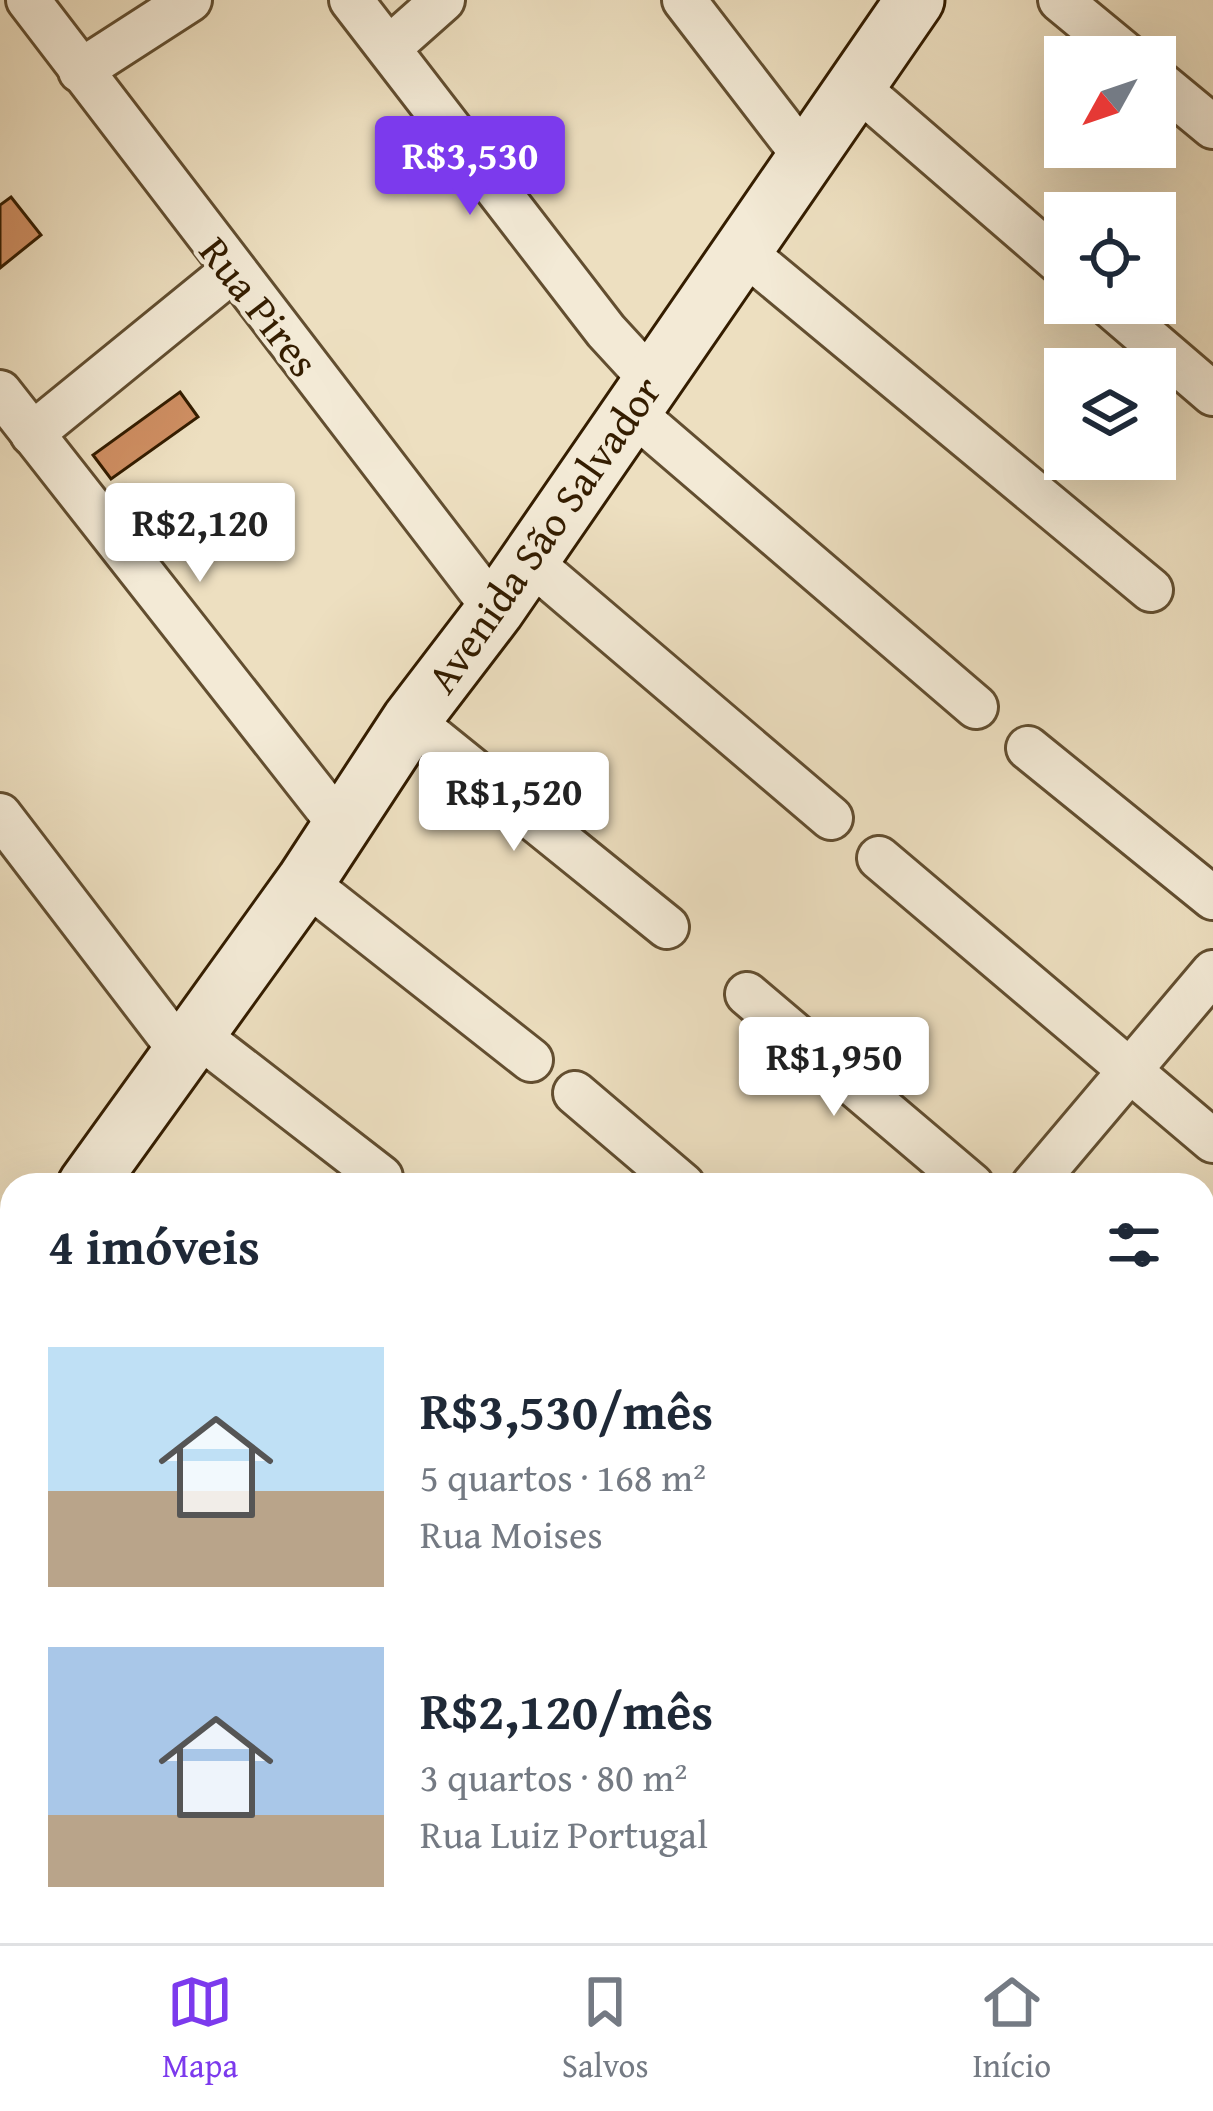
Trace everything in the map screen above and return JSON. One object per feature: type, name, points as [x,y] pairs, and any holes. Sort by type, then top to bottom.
[{"type":"street","name":"Rua Pires","points":[[28,0],[495,610]]},
{"type":"street","points":[[80,71],[190,0]]},
{"type":"street","points":[[351,0],[606,331],[642,396],[976,706]]},
{"type":"street","points":[[389,48],[443,0]]},
{"type":"street","points":[[684,0],[807,160]]},
{"type":"street","name":"Avenida São Salvador","points":[[96,1173],[305,882],[411,720],[495,610],[915,0]]},
{"type":"street","points":[[1060,0],[1104,36]]},
{"type":"street","points":[[857,87],[1044,248]]},
{"type":"street","points":[[1176,96],[1213,127]]},
{"type":"street","points":[[744,252],[1151,590]]},
{"type":"street","points":[[32,434],[232,271]]},
{"type":"street","points":[[1131,324],[1213,394]]},
{"type":"street","points":[[0,392],[340,825]]},
{"type":"street","points":[[527,560],[831,818]]},
{"type":"street","points":[[411,720],[667,927]]},
{"type":"street","points":[[1028,748],[1213,898]]},
{"type":"street","points":[[0,815],[189,1043],[375,1173]]},
{"type":"street","points":[[879,858],[1213,1141]]},
{"type":"street","points":[[305,882],[531,1060]]},
{"type":"street","points":[[1044,1173],[1213,972]]},
{"type":"street","points":[[746,994],[958,1173]]},
{"type":"street","points":[[575,1093],[669,1173]]},
{"type":"building","points":[[11,197],[41,235],[0,268],[0,205]]},
{"type":"building","points":[[180,392],[198,417],[111,479],[93,455]]}]
